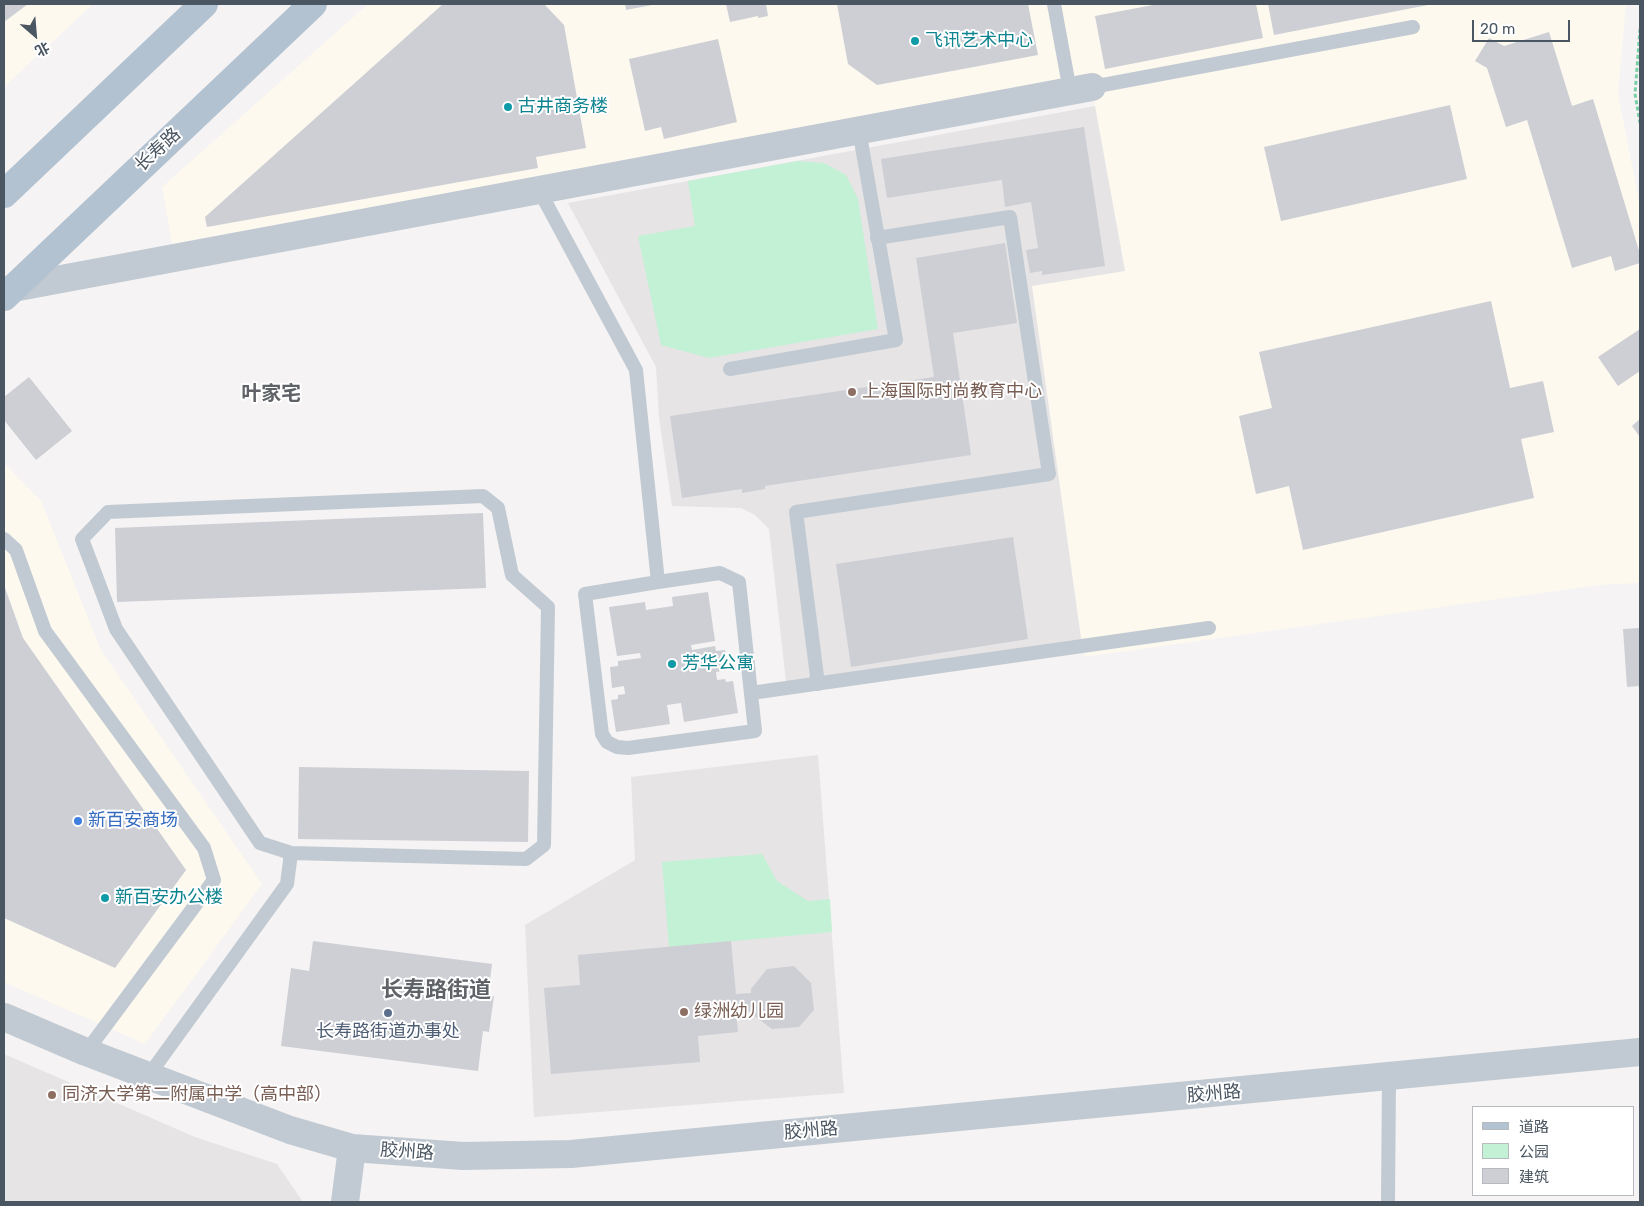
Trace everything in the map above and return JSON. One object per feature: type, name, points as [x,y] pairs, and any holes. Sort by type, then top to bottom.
[{"type":"main road","points":[[4,194],[204,4]]},
{"type":"main road","name":"长寿路","points":[[8,292],[313,4]]},
{"type":"street","points":[[8,292],[539,190],[1081,89]]},
{"type":"street","name":"胶州路","points":[[4,1017],[86,1052],[290,1130],[352,1148],[463,1156],[571,1154],[1640,1052]]},
{"type":"street","points":[[346,1202],[352,1148]]},
{"type":"lane","points":[[1054,4],[1081,89],[1413,27]]},
{"type":"lane","points":[[730,369],[896,340],[859,130]]},
{"type":"lane","points":[[539,190],[636,370],[658,582]]},
{"type":"lane","points":[[818,684],[796,512],[1049,474],[1010,217],[878,238]]},
{"type":"lane","points":[[483,496],[498,508],[512,576],[548,607],[544,845],[526,860],[291,853],[260,843],[116,629],[82,539],[108,512],[483,496]]},
{"type":"lane","points":[[4,539],[16,550],[44,631],[204,848],[214,880],[86,1052]]},
{"type":"lane","points":[[720,573],[739,582],[756,731],[628,748],[617,747],[607,742],[602,734],[585,594],[658,582],[720,573]]},
{"type":"lane","points":[[751,693],[1209,628]]},
{"type":"lane","points":[[149,1075],[287,884],[291,853]]},
{"type":"lane","points":[[1388,1202],[1389,1077]]},
{"type":"path","points":[[1640,29],[1635,94],[1640,122]]},
{"type":"shaded area","points":[[4,4],[93,4],[4,87]]},
{"type":"shaded area","points":[[368,4],[1626,4],[1618,94],[1640,206],[1640,583],[1599,585],[1084,657],[1032,286],[1125,270],[1089,74],[172,244],[162,187]]},
{"type":"shaded area","name":"上海国际时尚教育中心","points":[[1095,106],[1125,271],[1032,286],[1081,639],[786,682],[769,529],[755,515],[741,508],[672,506],[659,418],[656,367],[568,203]]},
{"type":"shaded area","points":[[4,463],[41,501],[101,650],[262,884],[145,1044],[4,982]]},
{"type":"shaded area","name":"绿洲幼儿园","points":[[818,755],[844,1093],[534,1117],[525,925],[635,860],[631,777]]},
{"type":"shaded area","name":"同济大学第二附属中学（高中部）","points":[[4,1054],[195,1137],[277,1164],[303,1202],[4,1202]]},
{"type":"green space","points":[[798,161],[824,163],[846,175],[858,199],[878,329],[709,358],[661,345],[638,236],[695,226],[688,181]]},
{"type":"green space","points":[[762,854],[777,881],[808,901],[830,899],[832,932],[669,947],[662,862]]},
{"type":"building","points":[[4,4],[28,4],[4,22]]},
{"type":"building","points":[[443,4],[544,4],[564,25],[586,148],[536,157],[538,168],[207,227],[205,217]]},
{"type":"building","points":[[625,4],[652,4],[652,5],[626,10]]},
{"type":"building","points":[[726,4],[766,4],[768,16],[758,18],[758,16],[730,22]]},
{"type":"building","points":[[837,4],[1028,4],[1038,55],[877,85],[848,64]]},
{"type":"building","points":[[1158,4],[1256,4],[1263,38],[1105,69],[1095,16]]},
{"type":"building","points":[[1268,4],[1428,4],[1428,5],[1274,35]]},
{"type":"building","points":[[1549,32],[1572,106],[1593,99],[1640,254],[1640,263],[1615,271],[1611,256],[1572,268],[1527,120],[1506,127],[1487,68],[1475,61],[1489,38],[1504,46]]},
{"type":"building","points":[[718,39],[737,122],[664,139],[661,127],[645,131],[629,59]]},
{"type":"building","points":[[1450,105],[1467,179],[1281,221],[1264,147]]},
{"type":"building","points":[[1084,127],[1105,266],[1042,275],[1042,271],[1030,273],[1026,250],[1038,248],[1031,202],[1005,207],[1002,180],[887,198],[881,159]]},
{"type":"building","points":[[1005,243],[1017,323],[953,333],[971,455],[765,486],[765,489],[742,493],[742,489],[682,498],[670,416],[934,377],[916,258]]},
{"type":"building","points":[[1491,301],[1510,388],[1543,381],[1554,432],[1521,439],[1534,498],[1303,550],[1289,486],[1256,494],[1239,416],[1272,408],[1259,352]]},
{"type":"building","points":[[1640,329],[1640,371],[1618,386],[1598,357]]},
{"type":"building","points":[[29,377],[72,431],[36,460],[4,420],[4,397]]},
{"type":"building","points":[[1640,419],[1640,437],[1632,426]]},
{"type":"building","points":[[483,513],[486,588],[117,602],[115,528]]},
{"type":"building","points":[[1013,537],[1028,639],[851,667],[836,564]]},
{"type":"building","name":"新百安商场","points":[[4,585],[23,638],[186,870],[115,968],[4,918]]},
{"type":"building","name":"芳华公寓","points":[[708,592],[715,641],[691,645],[692,650],[715,646],[716,651],[725,650],[728,670],[716,672],[717,680],[733,681],[738,713],[684,722],[681,703],[667,705],[670,724],[616,732],[611,700],[618,699],[618,695],[625,694],[624,686],[612,688],[610,667],[618,666],[618,661],[641,658],[640,653],[617,656],[609,607],[645,602],[646,610],[673,606],[672,597]]},
{"type":"building","points":[[1640,628],[1640,686],[1627,687],[1623,629]]},
{"type":"building","points":[[299,767],[529,771],[528,842],[298,839]]},
{"type":"building","name":"长寿路街道办事处","points":[[313,941],[492,964],[488,996],[494,996],[489,1032],[483,1031],[478,1071],[281,1046],[291,968],[309,971]]},
{"type":"building","points":[[731,941],[736,994],[751,993],[751,989],[767,969],[794,966],[811,983],[814,1010],[799,1027],[772,1029],[753,1015],[753,1011],[736,1012],[738,1032],[698,1036],[700,1062],[551,1074],[544,988],[580,985],[578,955]]},
{"type":"place","name":"飞讯艺术中心","points":[[915,41]]},
{"type":"place","name":"古井商务楼","points":[[508,107]]},
{"type":"place","name":"上海国际时尚教育中心","points":[[852,392]]},
{"type":"place","name":"芳华公寓","points":[[672,664]]},
{"type":"place","name":"新百安商场","points":[[78,821]]},
{"type":"place","name":"新百安办公楼","points":[[105,898]]},
{"type":"place","name":"绿洲幼儿园","points":[[684,1012]]},
{"type":"place","name":"长寿路街道办事处","points":[[388,1013]]},
{"type":"place","name":"同济大学第二附属中学（高中部）","points":[[52,1095]]},
{"type":"district","name":"叶家宅","points":[[271,394]]},
{"type":"district","name":"长寿路街道","points":[[436,991]]}]
